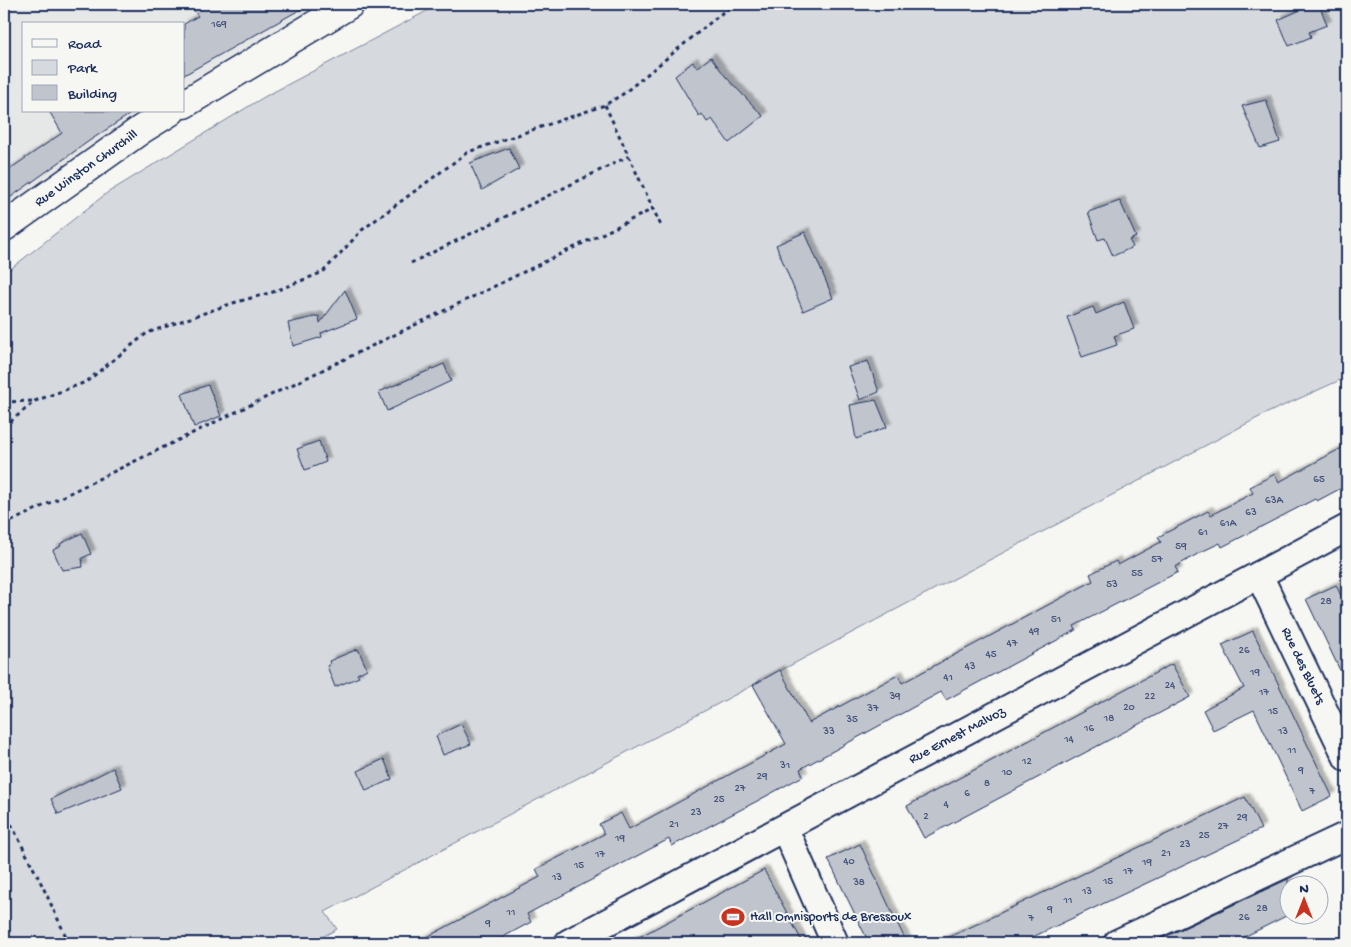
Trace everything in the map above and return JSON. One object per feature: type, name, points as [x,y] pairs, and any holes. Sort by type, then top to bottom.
[{"type":"main road","points":[[185,103],[350,4]]},
{"type":"main road","name":"Rue Winston Churchill","points":[[4,227],[142,129],[169,112]]},
{"type":"street","name":"Rue Ernest Malvoz","points":[[568,943],[1347,528]]},
{"type":"street","name":"Rue des Bluets","points":[[1259,575],[1347,758]]},
{"type":"street","points":[[785,829],[835,943]]},
{"type":"street","points":[[1117,943],[1347,835]]},
{"type":"path","points":[[4,402],[35,401],[86,382],[147,333],[233,303],[273,292],[323,272],[362,230],[468,152],[605,104],[624,94],[733,4]]},
{"type":"path","points":[[605,104],[662,228]]},
{"type":"path","points":[[411,263],[629,156]]},
{"type":"path","points":[[4,524],[653,209]]},
{"type":"path","points":[[4,427],[35,401]]},
{"type":"path","points":[[4,810],[69,943]]},
{"type":"shaded area","points":[[4,4],[330,4],[253,45],[185,89],[185,22],[22,22],[22,112],[150,112],[4,211]]},
{"type":"green space","points":[[440,4],[1347,4],[1347,377],[1265,414],[325,912],[337,929],[311,943],[4,943],[4,274],[107,193],[264,97]]},
{"type":"building","points":[[189,4],[310,4],[185,74],[185,23],[198,16]]},
{"type":"building","points":[[1314,4],[1319,4],[1327,25],[1309,32],[1311,37],[1289,46],[1278,20]]},
{"type":"building","points":[[711,57],[725,76],[763,116],[729,143],[712,119],[707,122],[702,114],[699,116],[675,76],[693,62],[697,68]]},
{"type":"building","points":[[1266,100],[1280,142],[1260,148],[1242,106]]},
{"type":"building","points":[[50,112],[133,112],[89,141],[4,202],[4,173],[62,133]]},
{"type":"building","points":[[509,148],[519,169],[482,190],[470,163]]},
{"type":"building","points":[[1120,201],[1136,237],[1129,240],[1133,247],[1113,256],[1105,238],[1098,240],[1088,212]]},
{"type":"building","points":[[805,232],[833,298],[803,311],[776,245]]},
{"type":"building","points":[[345,290],[357,319],[321,333],[322,337],[293,346],[288,323],[319,316],[320,323]]},
{"type":"building","points":[[1124,302],[1134,329],[1114,336],[1117,345],[1082,357],[1067,317],[1093,307],[1096,314]]},
{"type":"building","points":[[868,361],[879,392],[860,400],[848,367]]},
{"type":"building","points":[[444,364],[451,381],[387,411],[379,392]]},
{"type":"building","points":[[208,385],[221,416],[194,427],[182,394]]},
{"type":"building","points":[[876,400],[887,427],[856,439],[850,405]]},
{"type":"building","points":[[319,441],[326,462],[305,470],[297,449]]},
{"type":"building","points":[[1347,445],[1347,485],[1317,501],[1315,499],[1222,547],[1220,543],[1201,552],[1175,567],[1178,572],[1074,626],[1076,630],[946,700],[941,692],[800,769],[803,776],[759,800],[672,846],[669,839],[527,914],[531,922],[492,943],[416,943],[540,877],[536,869],[604,834],[599,824],[621,813],[629,829],[786,744],[753,685],[780,670],[809,723],[898,675],[902,683],[1093,581],[1090,574],[1116,561],[1118,565],[1161,542],[1158,537],[1208,511],[1211,515],[1253,493],[1250,487],[1275,474],[1279,482]]},
{"type":"building","points":[[82,533],[91,554],[82,558],[83,567],[62,570],[53,550],[61,546],[60,544]]},
{"type":"building","points":[[1336,585],[1347,608],[1347,685],[1306,599]]},
{"type":"building","points":[[1253,631],[1332,796],[1302,811],[1254,710],[1213,730],[1203,710],[1244,688],[1222,645]]},
{"type":"building","points":[[358,649],[367,669],[357,674],[359,677],[335,687],[327,666],[330,664],[329,661]]},
{"type":"building","points":[[1172,664],[1190,697],[924,838],[907,806]]},
{"type":"building","points":[[461,724],[471,744],[443,755],[436,736]]},
{"type":"building","points":[[384,759],[392,779],[366,791],[358,771]]},
{"type":"building","points":[[113,768],[122,788],[58,814],[51,799]]},
{"type":"building","points":[[1245,797],[1261,829],[1020,943],[937,943]]},
{"type":"building","points":[[860,844],[907,943],[869,943],[828,859]]},
{"type":"building","name":"Hall Omnisports de Bressoux","points":[[764,870],[803,943],[628,943]]},
{"type":"building","points":[[1278,884],[1278,920],[1232,943],[1152,943]]},
{"type":"place","name":"Hall Omnisports de Bressoux","points":[[733,917]]}]
